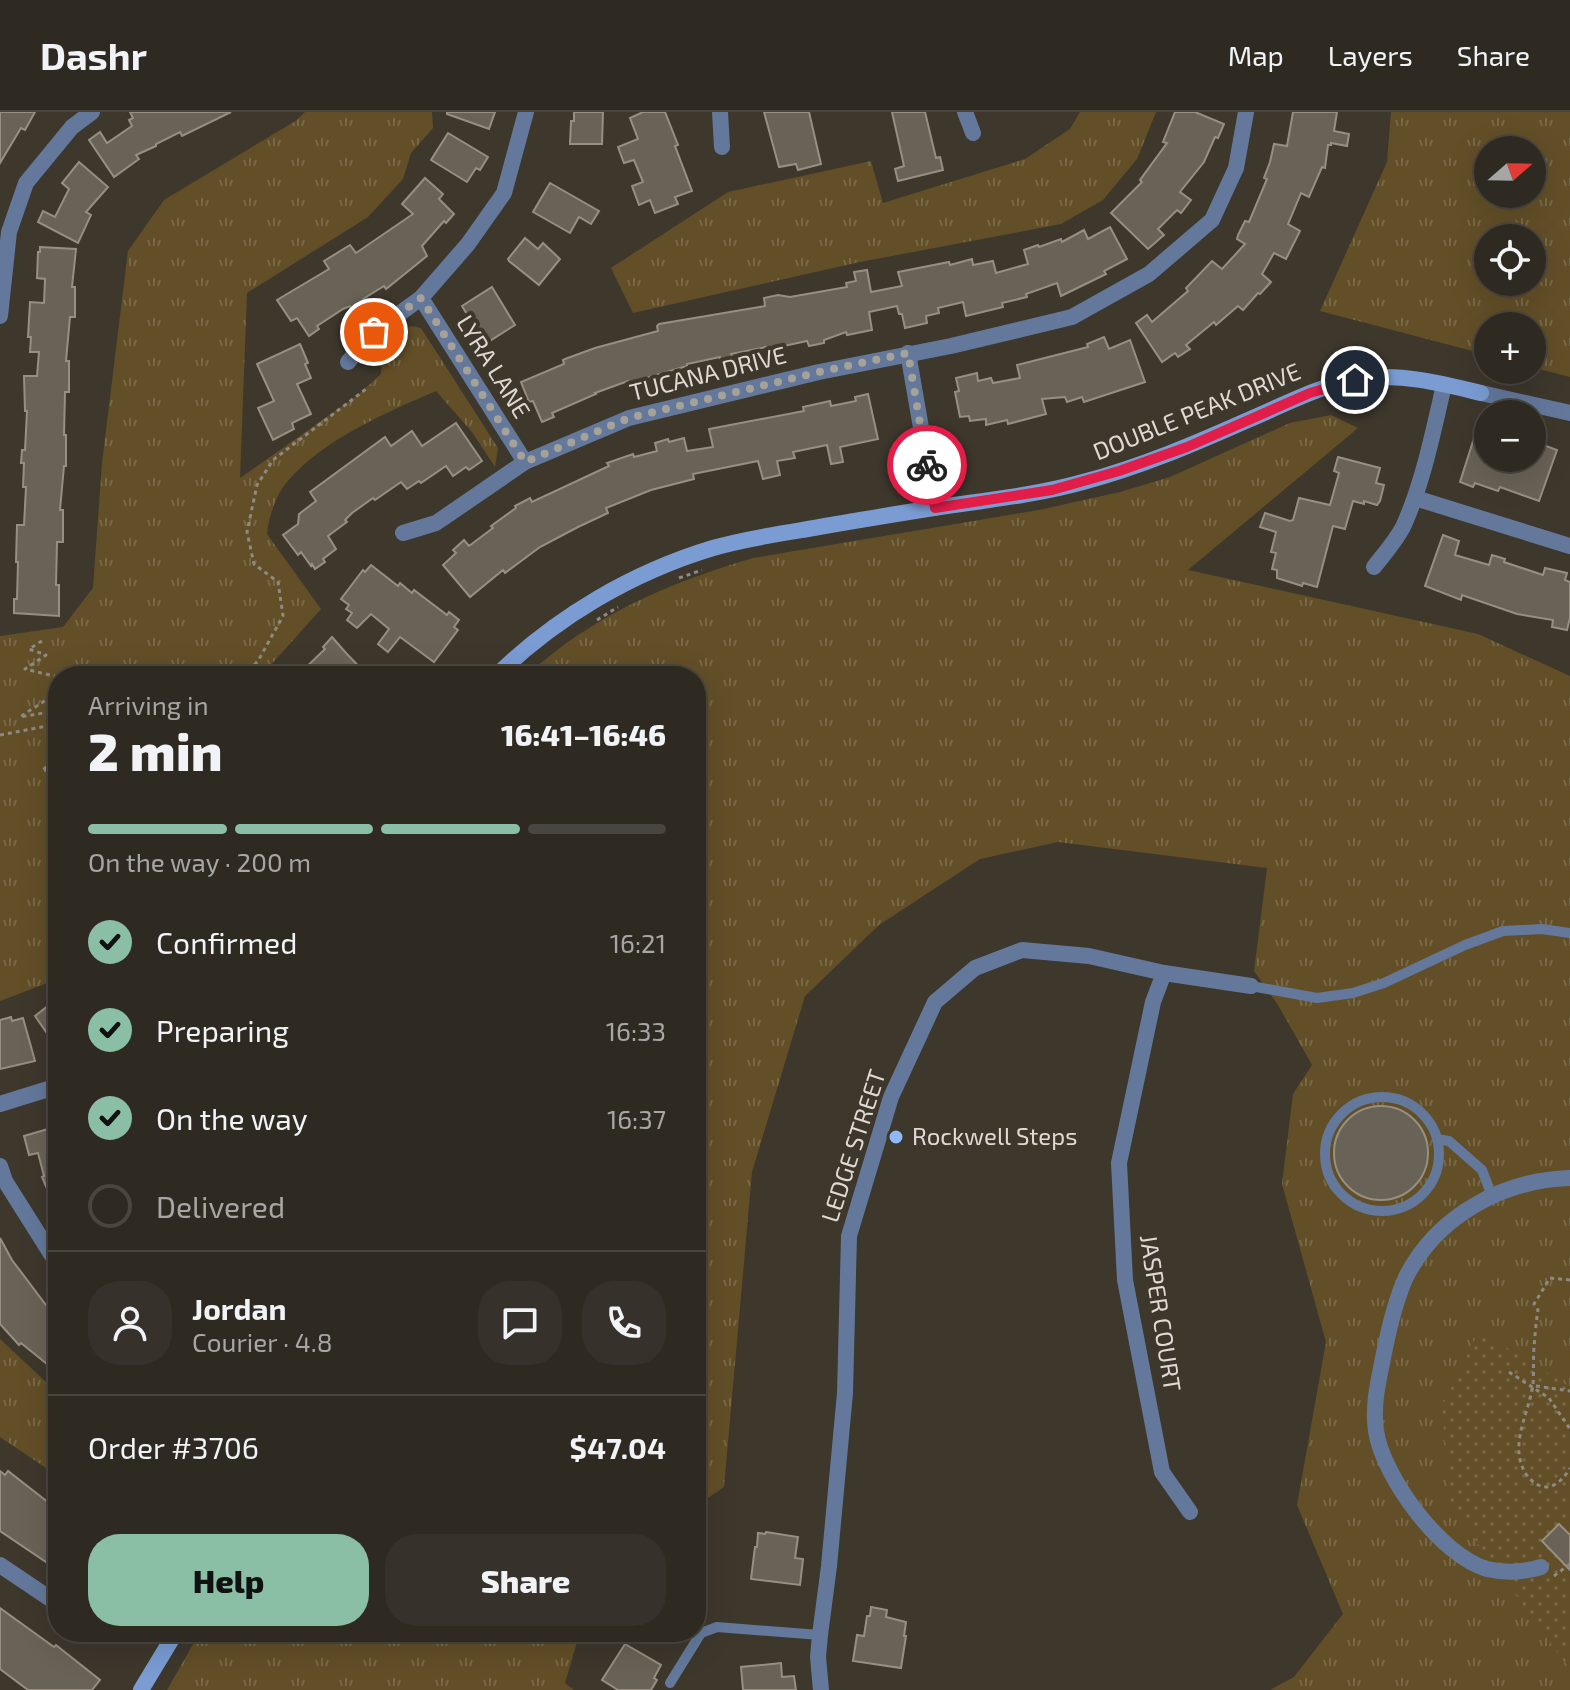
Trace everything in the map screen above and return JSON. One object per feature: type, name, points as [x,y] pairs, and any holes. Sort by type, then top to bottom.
[{"type":"street","points":[[0,316],[9,232],[26,183],[72,127],[92,112]]},
{"type":"street","points":[[348,362],[374,332],[421,298],[468,244],[504,193],[526,112]]},
{"type":"street","points":[[720,112],[722,147]]},
{"type":"street","points":[[965,112],[973,133]]},
{"type":"street","name":"TUCANA DRIVE","points":[[403,533],[436,523],[525,462],[629,418],[819,372],[951,346],[1072,317],[1149,274],[1212,220],[1236,168],[1246,112]]},
{"type":"street","name":"LYRA LANE","points":[[421,298],[525,462]]},
{"type":"street","points":[[908,353],[935,508]]},
{"type":"street","name":"DOUBLE PEAK DRIVE","points":[[507,666],[578,611],[639,576],[714,548],[750,539],[1028,495],[1097,478],[1177,451],[1310,393],[1355,380],[1406,377],[1570,413]]},
{"type":"street","points":[[1374,567],[1402,529],[1415,498],[1444,385]]},
{"type":"street","points":[[1415,498],[1570,546]]},
{"type":"street","name":"LEDGE STREET","points":[[821,1690],[818,1657],[845,1393],[849,1236],[891,1097],[935,1002],[975,968],[1022,950],[1089,956],[1164,973],[1251,986]]},
{"type":"street","name":"JASPER COURT","points":[[1164,973],[1153,1002],[1119,1163],[1125,1280],[1162,1472],[1190,1512]]},
{"type":"street","points":[[0,1104],[48,1089]]},
{"type":"street","points":[[0,1166],[5,1181],[48,1249]]},
{"type":"street","points":[[1546,1572],[1506,1572],[1486,1568],[1464,1559],[1435,1534],[1399,1489],[1384,1460],[1376,1432],[1376,1396],[1391,1320],[1406,1277],[1423,1250],[1446,1225],[1503,1190],[1537,1181],[1570,1178]]},
{"type":"street","points":[[0,1565],[48,1597]]},
{"type":"street","points":[[141,1690],[170,1642]]},
{"type":"lane","name":"LEDGE STREET","points":[[1251,986],[1317,998],[1353,993],[1384,983],[1503,931],[1542,929],[1570,933]]},
{"type":"lane","points":[[1384,1097],[1402,1101],[1430,1123],[1437,1139],[1439,1159],[1434,1178],[1423,1194],[1408,1206],[1389,1211],[1369,1210],[1351,1202],[1337,1189],[1328,1172],[1325,1154],[1328,1136],[1337,1120],[1350,1107],[1366,1099],[1384,1097]]},
{"type":"lane","points":[[1437,1139],[1449,1141],[1482,1170],[1492,1196]]},
{"type":"lane","points":[[706,1631],[717,1627],[820,1635]]},
{"type":"lane","points":[[670,1683],[695,1642]]},
{"type":"path","points":[[253,666],[283,616],[278,582],[254,564],[247,532],[257,485],[273,460],[366,389]]},
{"type":"path","points":[[42,641],[29,649],[46,655],[25,669],[48,675]]},
{"type":"path","points":[[48,699],[20,717],[48,712]]},
{"type":"path","points":[[0,735],[48,726]]},
{"type":"path","points":[[1570,1280],[1550,1278],[1534,1304],[1538,1310],[1533,1348],[1533,1386],[1520,1435],[1519,1452],[1522,1467],[1529,1479],[1538,1485],[1549,1487],[1558,1483],[1570,1468]]},
{"type":"path","points":[[1509,1372],[1549,1398],[1570,1429]]},
{"type":"path","points":[[1533,1386],[1570,1391]]},
{"type":"path","points":[[1546,1572],[1570,1564]]},
{"type":"green space","points":[[305,112],[432,112],[433,128],[411,153],[403,179],[368,217],[247,293],[240,478],[358,395],[381,374],[382,351],[394,332],[411,326],[421,328],[498,448],[495,467],[472,432],[436,391],[397,408],[318,453],[301,467],[279,494],[267,534],[321,609],[270,666],[48,666],[48,983],[0,1001],[0,636],[63,627],[93,588],[102,463],[128,251],[164,200],[297,120]]},
{"type":"green space","points":[[1080,112],[1156,112],[1137,159],[1103,200],[1061,224],[860,262],[633,313],[611,268],[728,192],[871,161],[883,203],[1025,159],[1070,129]]},
{"type":"green space","points":[[1391,112],[1570,112],[1570,377],[1546,371],[1546,312],[1474,312],[1474,351],[1320,311],[1387,162]]},
{"type":"green space","points":[[1331,415],[1358,428],[1188,570],[1478,634],[1570,676],[1570,1690],[1270,1690],[1294,1677],[1343,1614],[1297,1505],[1326,1342],[1282,1184],[1293,1094],[1312,1065],[1278,1005],[1254,971],[1267,868],[1058,842],[980,859],[879,925],[805,996],[752,1172],[724,1487],[706,1499],[706,666],[538,666],[605,618],[691,578],[753,558],[1039,510],[1120,492],[1170,477],[1290,423]]},
{"type":"green space","points":[[1477,1335],[1488,1336],[1570,1387],[1570,1669],[1474,1538],[1449,1498],[1442,1407]]},
{"type":"green space","points":[[0,1339],[48,1383],[48,1469],[0,1437]]},
{"type":"green space","points":[[194,1642],[577,1642],[565,1683],[574,1690],[167,1690]]},
{"type":"building","points":[[0,112],[35,112],[25,130],[21,128],[0,163]]},
{"type":"building","points":[[130,112],[231,112],[182,136],[180,132],[136,155],[139,159],[114,177],[89,140],[100,132],[107,143],[132,126]]},
{"type":"building","points":[[447,112],[495,112],[489,129]]},
{"type":"building","points":[[574,112],[603,112],[602,144],[570,144]]},
{"type":"building","points":[[643,112],[665,112],[692,191],[675,197],[678,204],[655,213],[650,200],[639,205],[632,186],[643,182],[634,160],[624,163],[618,147],[638,139],[630,118]]},
{"type":"building","points":[[764,112],[809,112],[821,164],[798,170],[796,164],[779,167]]},
{"type":"building","points":[[892,112],[925,112],[936,158],[940,157],[943,170],[898,181],[895,169],[904,166]]},
{"type":"building","points":[[1175,112],[1195,112],[1224,124],[1204,162],[1180,192],[1191,200],[1181,213],[1177,210],[1158,229],[1164,235],[1148,249],[1111,213],[1142,182],[1140,180],[1167,143],[1163,142]]},
{"type":"building","points":[[1293,112],[1337,112],[1334,131],[1349,134],[1347,146],[1328,145],[1325,168],[1322,167],[1309,197],[1301,193],[1288,224],[1300,231],[1286,259],[1274,253],[1262,274],[1271,282],[1243,310],[1238,306],[1186,345],[1190,349],[1178,357],[1175,353],[1162,362],[1136,323],[1147,315],[1152,322],[1188,291],[1186,288],[1212,261],[1222,269],[1245,244],[1237,239],[1238,235],[1245,221],[1249,222],[1267,179],[1264,178],[1274,144],[1287,146]]},
{"type":"building","points":[[448,133],[488,157],[467,182],[431,160]]},
{"type":"building","points":[[79,162],[108,187],[86,212],[91,215],[78,243],[38,222],[43,211],[55,217],[69,189],[62,183]]},
{"type":"building","points":[[425,178],[443,194],[439,199],[454,214],[422,246],[427,256],[386,289],[384,286],[351,309],[350,306],[343,309],[317,326],[319,329],[309,336],[297,318],[291,321],[277,300],[329,269],[324,261],[350,245],[356,253],[413,214],[402,204]]},
{"type":"building","points":[[550,183],[599,211],[591,224],[579,217],[570,233],[533,212]]},
{"type":"building","points":[[1110,227],[1127,259],[1104,271],[1106,274],[1061,296],[1057,283],[1026,294],[1027,297],[1002,303],[1003,307],[966,316],[963,302],[938,308],[939,313],[926,316],[927,323],[905,328],[897,306],[869,312],[872,330],[847,335],[846,332],[824,340],[824,343],[809,346],[807,341],[768,352],[766,347],[731,354],[732,357],[720,360],[720,357],[687,364],[595,393],[552,413],[554,417],[542,422],[521,382],[564,364],[565,359],[658,331],[659,324],[765,306],[764,298],[778,295],[790,297],[847,287],[846,283],[856,281],[854,272],[867,270],[871,292],[902,286],[898,272],[949,262],[950,265],[972,259],[973,265],[993,261],[996,273],[1028,264],[1024,250],[1061,239],[1062,242],[1084,230],[1088,239]]},
{"type":"building","points":[[525,238],[538,249],[543,243],[560,259],[539,285],[508,259]]},
{"type":"building","points":[[40,247],[76,249],[72,287],[75,287],[75,317],[70,317],[66,361],[69,361],[69,392],[65,392],[66,466],[60,510],[63,510],[63,542],[57,542],[59,616],[14,613],[14,599],[17,599],[17,525],[24,525],[26,487],[23,487],[24,463],[21,463],[22,450],[25,450],[27,411],[24,376],[37,376],[39,352],[30,352],[30,302],[44,303],[45,279],[37,278]]},
{"type":"building","points":[[492,287],[515,325],[485,344],[462,306]]},
{"type":"building","points":[[1104,337],[1109,349],[1130,340],[1145,382],[1084,402],[1082,397],[1067,402],[1065,397],[1042,399],[1046,414],[1008,424],[1007,420],[986,425],[986,419],[970,421],[969,416],[960,417],[955,392],[959,391],[956,378],[977,373],[978,381],[991,378],[993,383],[1020,378],[1017,365],[1088,347],[1087,344]]},
{"type":"building","points":[[300,344],[311,378],[297,384],[311,414],[292,423],[294,429],[273,440],[258,408],[274,401],[257,364]]},
{"type":"building","points":[[868,394],[878,439],[840,447],[843,462],[831,464],[827,445],[793,452],[795,458],[777,461],[780,475],[763,479],[758,461],[693,474],[694,479],[651,490],[606,508],[608,513],[540,547],[505,573],[503,570],[470,597],[443,565],[464,540],[469,546],[515,506],[530,498],[532,502],[609,466],[607,463],[633,454],[634,457],[657,451],[655,443],[684,438],[687,451],[713,447],[709,429],[804,411],[803,407],[830,401],[831,406],[856,401],[855,397]]},
{"type":"building","points":[[456,423],[482,461],[469,470],[466,467],[453,476],[446,466],[421,483],[419,481],[407,489],[401,482],[375,500],[373,498],[328,536],[336,549],[315,569],[301,552],[298,555],[283,535],[298,524],[299,514],[316,501],[310,492],[385,437],[391,446],[412,431],[422,446]]},
{"type":"building","points":[[1474,438],[1474,472],[1546,472],[1546,446],[1557,450],[1539,501],[1500,487],[1498,491],[1475,483],[1473,487],[1460,482]]},
{"type":"building","points":[[1338,457],[1380,468],[1376,483],[1384,485],[1380,501],[1377,505],[1353,501],[1345,529],[1333,526],[1317,587],[1277,578],[1277,570],[1272,569],[1276,553],[1271,552],[1276,532],[1260,527],[1265,513],[1290,521],[1293,520],[1299,498],[1330,505],[1339,473],[1334,471]]},
{"type":"building","points":[[1443,535],[1459,541],[1455,555],[1489,565],[1492,555],[1543,575],[1545,568],[1567,573],[1565,580],[1570,582],[1570,618],[1567,630],[1552,627],[1553,620],[1517,614],[1462,595],[1461,600],[1425,586]]},
{"type":"building","points":[[371,565],[398,586],[400,583],[412,593],[414,590],[447,615],[449,612],[459,620],[454,627],[458,630],[434,662],[400,637],[388,652],[378,644],[389,629],[371,614],[357,628],[347,620],[352,613],[346,609],[349,605],[341,599],[363,570],[365,572]]},
{"type":"building","points":[[332,637],[359,666],[307,666],[325,649],[323,647]]},
{"type":"building","points":[[48,1006],[48,1035],[35,1016]]},
{"type":"building","points":[[11,1017],[12,1021],[23,1018],[35,1061],[0,1069],[0,1020]]},
{"type":"building","points":[[1381,1106],[1399,1109],[1414,1120],[1425,1135],[1428,1153],[1425,1171],[1414,1186],[1399,1197],[1381,1200],[1363,1197],[1348,1186],[1337,1171],[1334,1153],[1337,1135],[1348,1120],[1363,1109]]},
{"type":"building","points":[[48,1129],[48,1191],[38,1153],[29,1155],[24,1136]]},
{"type":"building","points":[[0,1238],[12,1260],[46,1305],[48,1303],[48,1365],[21,1343],[19,1345],[0,1324]]},
{"type":"building","points":[[0,1471],[5,1475],[8,1471],[48,1502],[48,1563],[0,1531]]},
{"type":"building","points":[[1559,1524],[1570,1535],[1570,1570],[1542,1541]]},
{"type":"building","points":[[758,1533],[798,1537],[795,1558],[803,1559],[800,1585],[751,1579]]},
{"type":"building","points":[[871,1607],[887,1610],[886,1617],[906,1622],[901,1668],[853,1661],[857,1635],[864,1636]]},
{"type":"building","points":[[0,1608],[54,1647],[56,1645],[100,1680],[92,1690],[28,1690],[0,1669]]},
{"type":"building","points":[[625,1644],[661,1665],[651,1690],[618,1690],[602,1680]]},
{"type":"building","points":[[781,1663],[782,1677],[794,1676],[796,1690],[743,1690],[741,1667]]},
{"type":"way so far","points":[[374,332],[421,298],[525,462],[629,418],[908,353],[927,465]]},
{"type":"place","name":"Rockwell Steps","points":[[896,1137]]},
{"type":"route","points":[[927,465],[935,508],[1028,495],[1085,482],[1156,459],[1310,393],[1355,380]]}]
